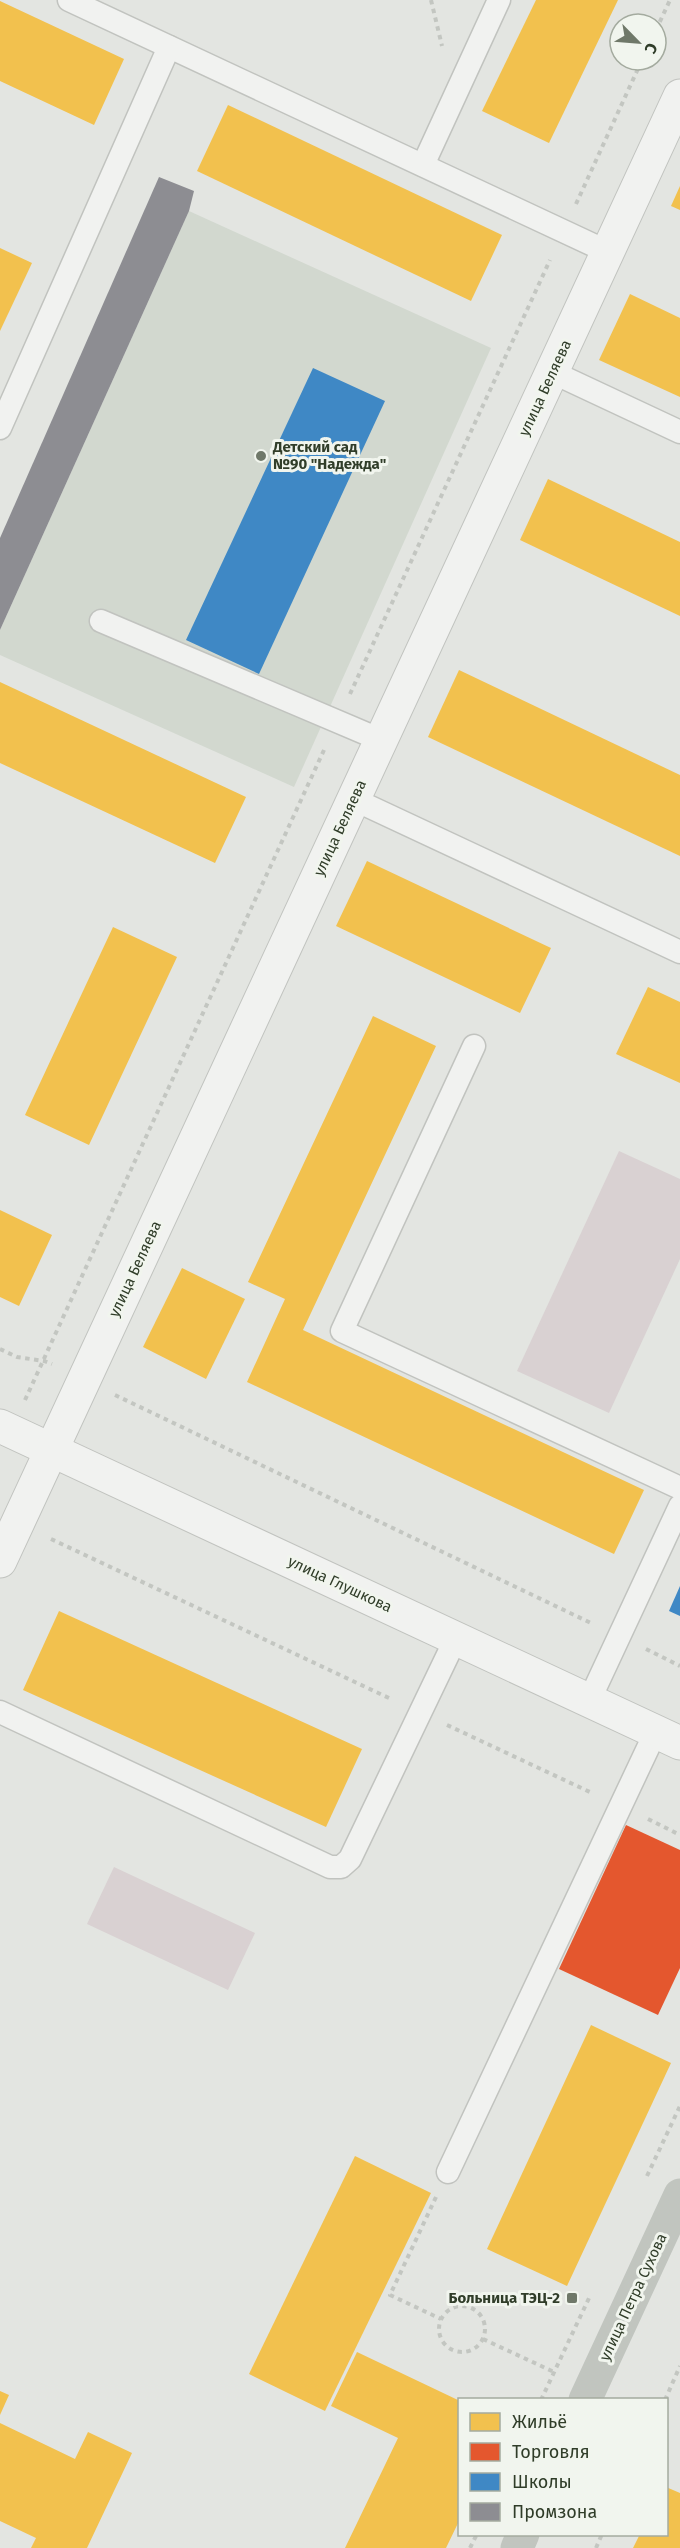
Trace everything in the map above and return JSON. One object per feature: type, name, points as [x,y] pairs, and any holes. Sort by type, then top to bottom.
[{"type":"street","name":"улица Беляева","points":[[0,1561],[680,96]]},
{"type":"street","name":"улица Глушкова","points":[[5,1428],[668,1737]]},
{"type":"street","name":"улица Петра Сухова","points":[[586,2398],[680,2195]]},
{"type":"lane","points":[[69,0],[608,252]]},
{"type":"lane","points":[[423,165],[499,0]]},
{"type":"lane","points":[[0,428],[169,47]]},
{"type":"lane","points":[[552,372],[680,432]]},
{"type":"lane","points":[[101,621],[381,740]]},
{"type":"lane","points":[[353,799],[680,952]]},
{"type":"lane","points":[[474,1046],[342,1331],[680,1488]]},
{"type":"lane","points":[[590,1701],[680,1506]]},
{"type":"lane","points":[[0,1712],[330,1867],[341,1867],[350,1858],[456,1638]]},
{"type":"lane","points":[[448,2172],[621,1806],[668,1737]]},
{"type":"path","points":[[5,1428],[44,1361],[637,72]]},
{"type":"path","points":[[0,1349],[17,1357],[44,1361],[680,1666]]},
{"type":"path","points":[[18,1523],[680,1834]]},
{"type":"path","points":[[441,2319],[390,2295],[448,2172]]},
{"type":"path","points":[[455,2307],[472,2308],[480,2313],[484,2321],[483,2339],[470,2350],[452,2350],[441,2337],[441,2319],[455,2307]]},
{"type":"path","points":[[483,2339],[554,2372]]},
{"type":"path","points":[[666,2398],[680,2366]]},
{"type":"shaded area","name":"Детский сад №90 \"Надежда\"","points":[[189,211],[491,348],[294,787],[0,655],[0,630]]},
{"type":"shaded area","points":[[619,1151],[680,1179],[680,1259],[609,1413],[517,1371]]},
{"type":"shaded area","points":[[114,1867],[255,1933],[228,1990],[87,1924]]},
{"type":"building: Жильё","points":[[536,0],[618,0],[612,12],[608,12],[608,21],[549,143],[482,111]]},
{"type":"building: Жильё","points":[[0,1],[124,59],[94,125],[0,81]]},
{"type":"building: Жильё","points":[[228,105],[502,235],[471,301],[197,171]]},
{"type":"building: Жильё","points":[[680,186],[680,210],[671,206]]},
{"type":"building: Жильё","points":[[0,248],[32,263],[0,331]]},
{"type":"building: Жильё","points":[[630,294],[680,318],[680,397],[599,360]]},
{"type":"building: Жильё","points":[[548,479],[680,542],[680,616],[520,540]]},
{"type":"building: Жильё","points":[[459,670],[680,775],[680,856],[428,737]]},
{"type":"building: Жильё","points":[[0,682],[246,797],[215,863],[0,763]]},
{"type":"building: Жильё","points":[[367,861],[551,948],[520,1013],[336,926]]},
{"type":"building: Жильё","points":[[113,927],[177,957],[89,1145],[25,1115]]},
{"type":"building: Жильё","points":[[648,987],[680,1002],[680,1083],[616,1054]]},
{"type":"building: Жильё","points":[[373,1016],[436,1046],[303,1330],[644,1490],[614,1554],[247,1382],[285,1299],[248,1282]]},
{"type":"building: Жильё","points":[[0,1210],[52,1235],[19,1306],[0,1297]]},
{"type":"building: Жильё","points":[[182,1268],[245,1299],[206,1379],[143,1347]]},
{"type":"building: Жильё","points":[[59,1611],[362,1749],[326,1827],[23,1690]]},
{"type":"building: Жильё","points":[[591,2025],[671,2063],[567,2286],[487,2249]]},
{"type":"building: Жильё","points":[[355,2156],[431,2193],[325,2411],[249,2374]]},
{"type":"building: Жильё","points":[[357,2352],[458,2400],[458,2523],[446,2548],[345,2548],[398,2438],[331,2406]]},
{"type":"building: Жильё","points":[[0,2391],[9,2395],[0,2415]]},
{"type":"building: Жильё","points":[[0,2423],[75,2459],[88,2432],[132,2453],[87,2548],[31,2548],[36,2538],[0,2521]]},
{"type":"building: Жильё","points":[[668,2488],[680,2493],[680,2548],[633,2548],[639,2536],[668,2536]]},
{"type":"building: Торговля","points":[[626,1825],[680,1850],[680,1968],[658,2015],[559,1969]]},
{"type":"building: Школы","points":[[313,368],[385,401],[259,674],[186,640]]},
{"type":"building: Школы","points":[[680,1586],[680,1616],[669,1611]]},
{"type":"building: Промзона","points":[[159,177],[194,191],[189,211],[0,630],[0,538]]},
{"type":"place","name":"Детский сад №90 \"Надежда\"","points":[[261,456]]},
{"type":"place","name":"Больница ТЭЦ-2","points":[[572,2298]]}]
